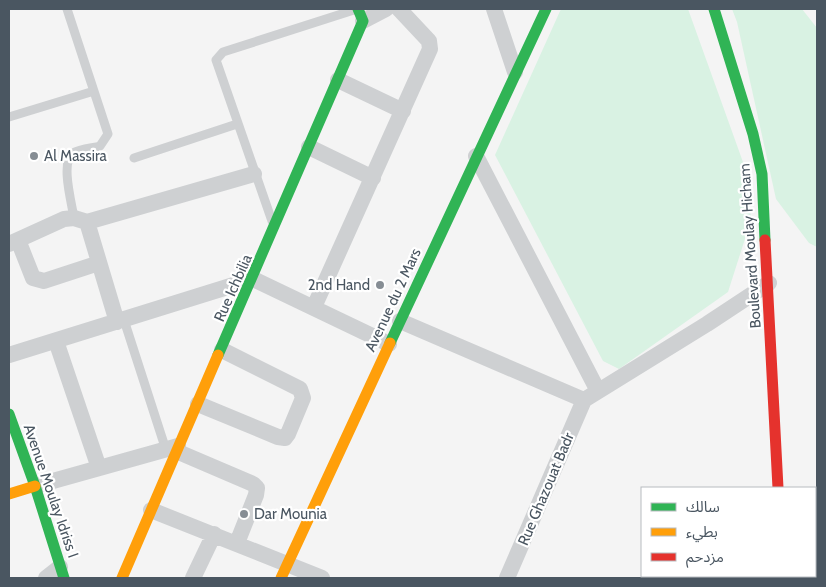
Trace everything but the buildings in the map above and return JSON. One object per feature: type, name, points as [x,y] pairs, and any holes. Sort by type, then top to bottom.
[{"type":"street","points":[[359,13],[386,9]]},
{"type":"street","points":[[314,307],[428,55],[430,44],[399,9]]},
{"type":"street","points":[[494,9],[515,72]]},
{"type":"street","name":"Avenue du 2 Mars","points":[[281,578],[515,72],[546,9]]},
{"type":"street","name":"Boulevard Moulay Hicham","points":[[714,9],[753,134],[762,174],[778,487]]},
{"type":"street","name":"Rue Ichbilia","points":[[122,578],[174,449],[198,404],[310,147],[338,80],[359,13]]},
{"type":"street","points":[[338,80],[403,111]]},
{"type":"street","points":[[310,147],[372,178]]},
{"type":"street","points":[[476,156],[591,396]]},
{"type":"street","points":[[99,263],[44,281],[38,280],[33,278],[13,242],[53,222],[80,220],[254,174]]},
{"type":"street","points":[[80,220],[99,263],[120,321]]},
{"type":"street","points":[[9,356],[253,279],[389,344]]},
{"type":"street","points":[[591,396],[707,324],[769,282]]},
{"type":"street","points":[[400,321],[591,396]]},
{"type":"street","points":[[56,341],[99,468]]},
{"type":"street","points":[[198,404],[278,437],[285,438],[288,434],[303,398],[300,389],[222,350]]},
{"type":"street","name":"Rue Ghazouat Badr","points":[[507,578],[591,396]]},
{"type":"street","name":"Avenue Moulay Idriss I","points":[[9,414],[35,486],[62,573]]},
{"type":"street","points":[[9,494],[174,449],[253,484],[257,488],[237,543]]},
{"type":"street","points":[[151,510],[322,578]]},
{"type":"street","points":[[193,578],[214,534]]},
{"type":"street","points":[[46,578],[62,573]]},
{"type":"lane","points":[[67,9],[108,134],[100,146],[73,153],[68,160],[66,172],[80,220]]},
{"type":"lane","points":[[275,228],[254,174],[216,60],[219,54],[359,13]]},
{"type":"lane","points":[[9,117],[94,91]]},
{"type":"lane","points":[[134,158],[237,124]]},
{"type":"lane","points":[[120,321],[174,449]]},
{"type":"green space","points":[[561,9],[688,9],[748,176],[751,220],[728,292],[619,369],[603,361],[495,155]]},
{"type":"green space","points":[[732,9],[802,9],[817,28],[817,247],[809,243],[776,199],[737,22]]},
{"type":"traffic: fast","points":[[218,355],[363,21],[358,9]]},
{"type":"traffic: fast","points":[[390,343],[546,9]]},
{"type":"traffic: fast","points":[[714,9],[753,134],[762,174],[765,240]]},
{"type":"traffic: fast","points":[[9,414],[35,486],[64,578]]},
{"type":"traffic: slow","points":[[281,578],[390,343]]},
{"type":"traffic: slow","points":[[122,578],[218,355]]},
{"type":"traffic: slow","points":[[9,494],[35,486]]},
{"type":"traffic: jam","points":[[765,240],[778,487]]},
{"type":"place","name":"Al Massira","points":[[34,156]]},
{"type":"place","name":"2nd Hand","points":[[380,285]]},
{"type":"place","name":"Dar Mounia","points":[[244,514]]}]
